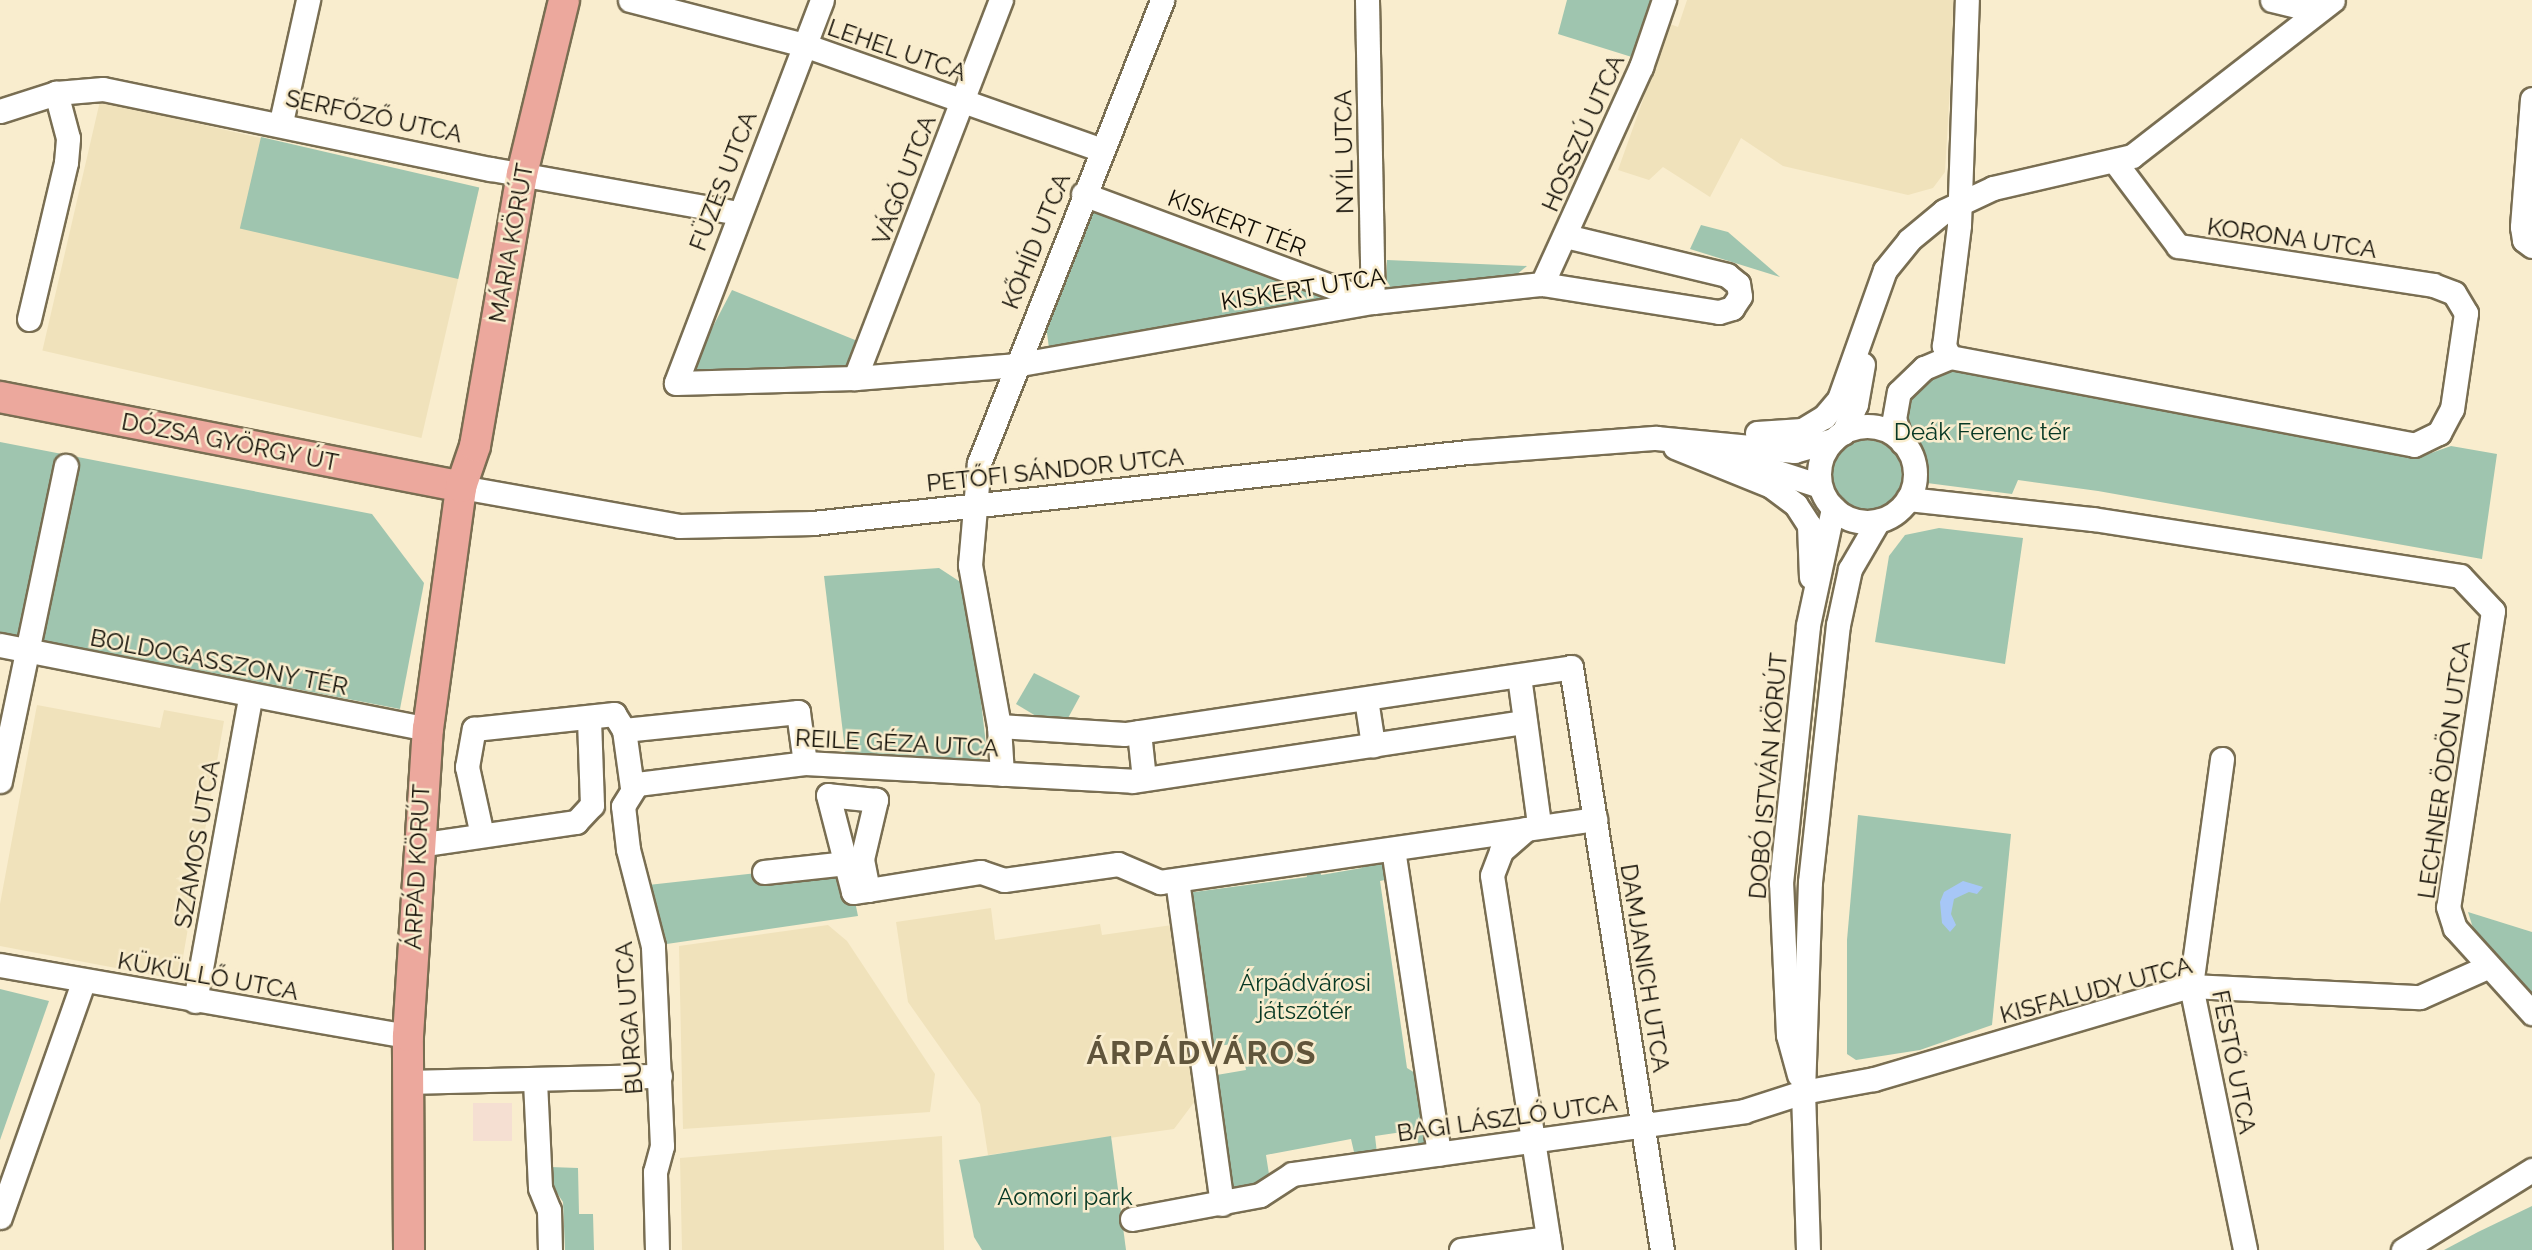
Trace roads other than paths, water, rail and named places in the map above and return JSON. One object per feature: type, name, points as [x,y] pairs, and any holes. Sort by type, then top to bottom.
[{"type":"main road","name":"MÁRIA KÖRÚT","points":[[461,487],[475,446],[522,174],[564,0]]},
{"type":"main road","name":"DÓZSA GYÖRGY ÚT","points":[[0,397],[461,487]]},
{"type":"main road","name":"ÁRPÁD KÖRÚT","points":[[409,1250],[408,1036],[418,845],[428,729],[461,487]]},
{"type":"street","points":[[281,122],[308,0]]},
{"type":"street","name":"LEHEL UTCA","points":[[630,0],[804,45],[1102,150]]},
{"type":"street","name":"FÜZES UTCA","points":[[676,383],[738,213],[822,0]]},
{"type":"street","name":"VÁGÓ UTCA","points":[[855,378],[1000,0]]},
{"type":"street","name":"KŐHÍD UTCA","points":[[1002,775],[999,726],[970,565],[973,505],[979,463],[1015,365],[1162,0]]},
{"type":"street","name":"NYÍL UTCA","points":[[1367,0],[1373,302]]},
{"type":"street","name":"HOSSZÚ UTCA","points":[[1542,284],[1641,67],[1664,0]]},
{"type":"street","points":[[1967,0],[1959,202],[1944,346],[1950,357],[1924,369],[1899,392],[1894,419],[1913,464],[1908,499],[1878,521],[1854,520],[1832,508],[1820,486],[1821,461],[1838,436],[1849,426],[1861,384],[1864,337],[1871,300],[1885,270],[1909,240],[1959,202],[1993,188],[2116,163],[2132,156],[2325,5]]},
{"type":"street","points":[[2272,0],[2325,5]]},
{"type":"street","name":"SERFŐZŐ UTCA","points":[[0,111],[57,93],[103,89],[281,122],[522,174],[738,213]]},
{"type":"street","points":[[29,319],[66,162],[68,138],[57,93]]},
{"type":"street","points":[[2532,99],[2522,228],[2524,240],[2532,246]]},
{"type":"street","name":"KORONA UTCA","points":[[1950,357],[2414,445],[2440,433],[2452,410],[2466,313],[2458,297],[2433,285],[2178,246],[2116,163]]},
{"type":"street","name":"KISKERT TÉR","points":[[1083,194],[1373,302]]},
{"type":"street","name":"KISKERT UTCA","points":[[676,383],[855,378],[1015,365],[1373,302],[1542,284],[1719,312],[1731,307],[1740,296],[1738,284],[1727,275],[1566,236]]},
{"type":"street","points":[[1656,438],[1802,430],[1824,417],[1839,399],[1864,337]]},
{"type":"street","points":[[1838,436],[1881,429],[1902,442]]},
{"type":"street","name":"PETŐFI SÁNDOR UTCA","points":[[461,487],[680,526],[813,523],[1468,452],[1656,438],[1794,451],[1838,436]]},
{"type":"street","points":[[1656,438],[1770,486],[1796,505],[1809,525],[1812,556],[1808,625]]},
{"type":"street","name":"PETŐFI SÁNDOR UTCA","points":[[1656,438],[1775,469],[1820,486]]},
{"type":"street","points":[[0,781],[66,466]]},
{"type":"street","name":"LECHNER ÖDÖN UTCA","points":[[1908,499],[2093,519],[2460,576],[2493,611],[2448,907],[2455,928],[2487,967],[2532,1013]]},
{"type":"street","name":"DOBÓ ISTVÁN KÖRÚT","points":[[1803,1092],[1788,1035],[1781,883],[1808,625],[1832,508]]},
{"type":"street","name":"DOBÓ ISTVÁN KÖRÚT","points":[[1808,1250],[1809,1199],[1803,1092],[1811,882],[1838,625],[1850,569],[1878,521]]},
{"type":"street","name":"BOLDOGASSZONY TÉR","points":[[0,645],[250,697],[428,729]]},
{"type":"street","name":"REILE GÉZA UTCA","points":[[999,726],[1139,732],[1571,667]]},
{"type":"street","name":"DAMJANICH UTCA","points":[[1571,667],[1662,1250]]},
{"type":"street","points":[[1519,676],[1532,827]]},
{"type":"street","name":"SZAMOS UTCA","points":[[195,1001],[250,697]]},
{"type":"street","points":[[1366,699],[1373,745]]},
{"type":"street","points":[[482,835],[467,766],[474,729],[614,714],[624,730],[798,712],[805,763]]},
{"type":"street","points":[[418,845],[576,822],[592,805],[589,717]]},
{"type":"street","name":"REILE GÉZA UTCA","points":[[640,784],[805,763],[1002,775],[1144,779],[1525,722]]},
{"type":"street","name":"BURGA UTCA","points":[[624,730],[640,784],[625,799],[623,815],[653,946],[660,1076],[657,1250]]},
{"type":"street","points":[[1139,732],[1144,779]]},
{"type":"street","name":"FESTŐ UTCA","points":[[2222,759],[2191,986],[2245,1250]]},
{"type":"street","points":[[868,890],[862,859],[876,800],[828,796],[853,892],[868,890],[981,872],[1004,880],[1118,864],[1160,882],[1595,819]]},
{"type":"street","points":[[1461,1250],[1549,1244],[1492,875],[1501,851],[1532,827]]},
{"type":"street","points":[[1393,849],[1439,1154]]},
{"type":"street","points":[[764,872],[847,863]]},
{"type":"street","points":[[1177,880],[1222,1204]]},
{"type":"street","name":"KÜKÜLLŐ UTCA","points":[[0,965],[83,982],[408,1036]]},
{"type":"street","name":"KISFALUDY UTCA","points":[[1803,1092],[1874,1079],[2191,986],[2420,997],[2487,967]]},
{"type":"street","points":[[0,1217],[83,982]]},
{"type":"street","points":[[408,1082],[660,1076]]},
{"type":"street","points":[[535,1081],[540,1188],[549,1210],[551,1250]]},
{"type":"street","name":"BAGI LÁSZLÓ UTCA","points":[[1132,1219],[1260,1195],[1292,1174],[1532,1143],[1744,1111],[1803,1092]]},
{"type":"street","points":[[2403,1250],[2532,1170]]},
{"type":"street","points":[[1801,1250],[1809,1199]]},
{"type":"street","name":"DOBÓ ISTVÁN KÖRÚT","points":[[1809,1199],[1820,1250]]},
{"type":"water","points":[[1963,881],[1983,887],[1977,894],[1969,892],[1954,899],[1951,914],[1956,925],[1950,932],[1942,923],[1940,902],[1944,892]]},
{"type":"district","name":"ÁRPÁDVÁROS","points":[[1202,1053]]},
{"type":"park label","name":"Deák Ferenc tér","points":[[1982,432]]},
{"type":"park label","name":"Árpádvárosi játszótér","points":[[1305,997]]},
{"type":"park label","name":"Aomori park","points":[[1065,1197]]}]
